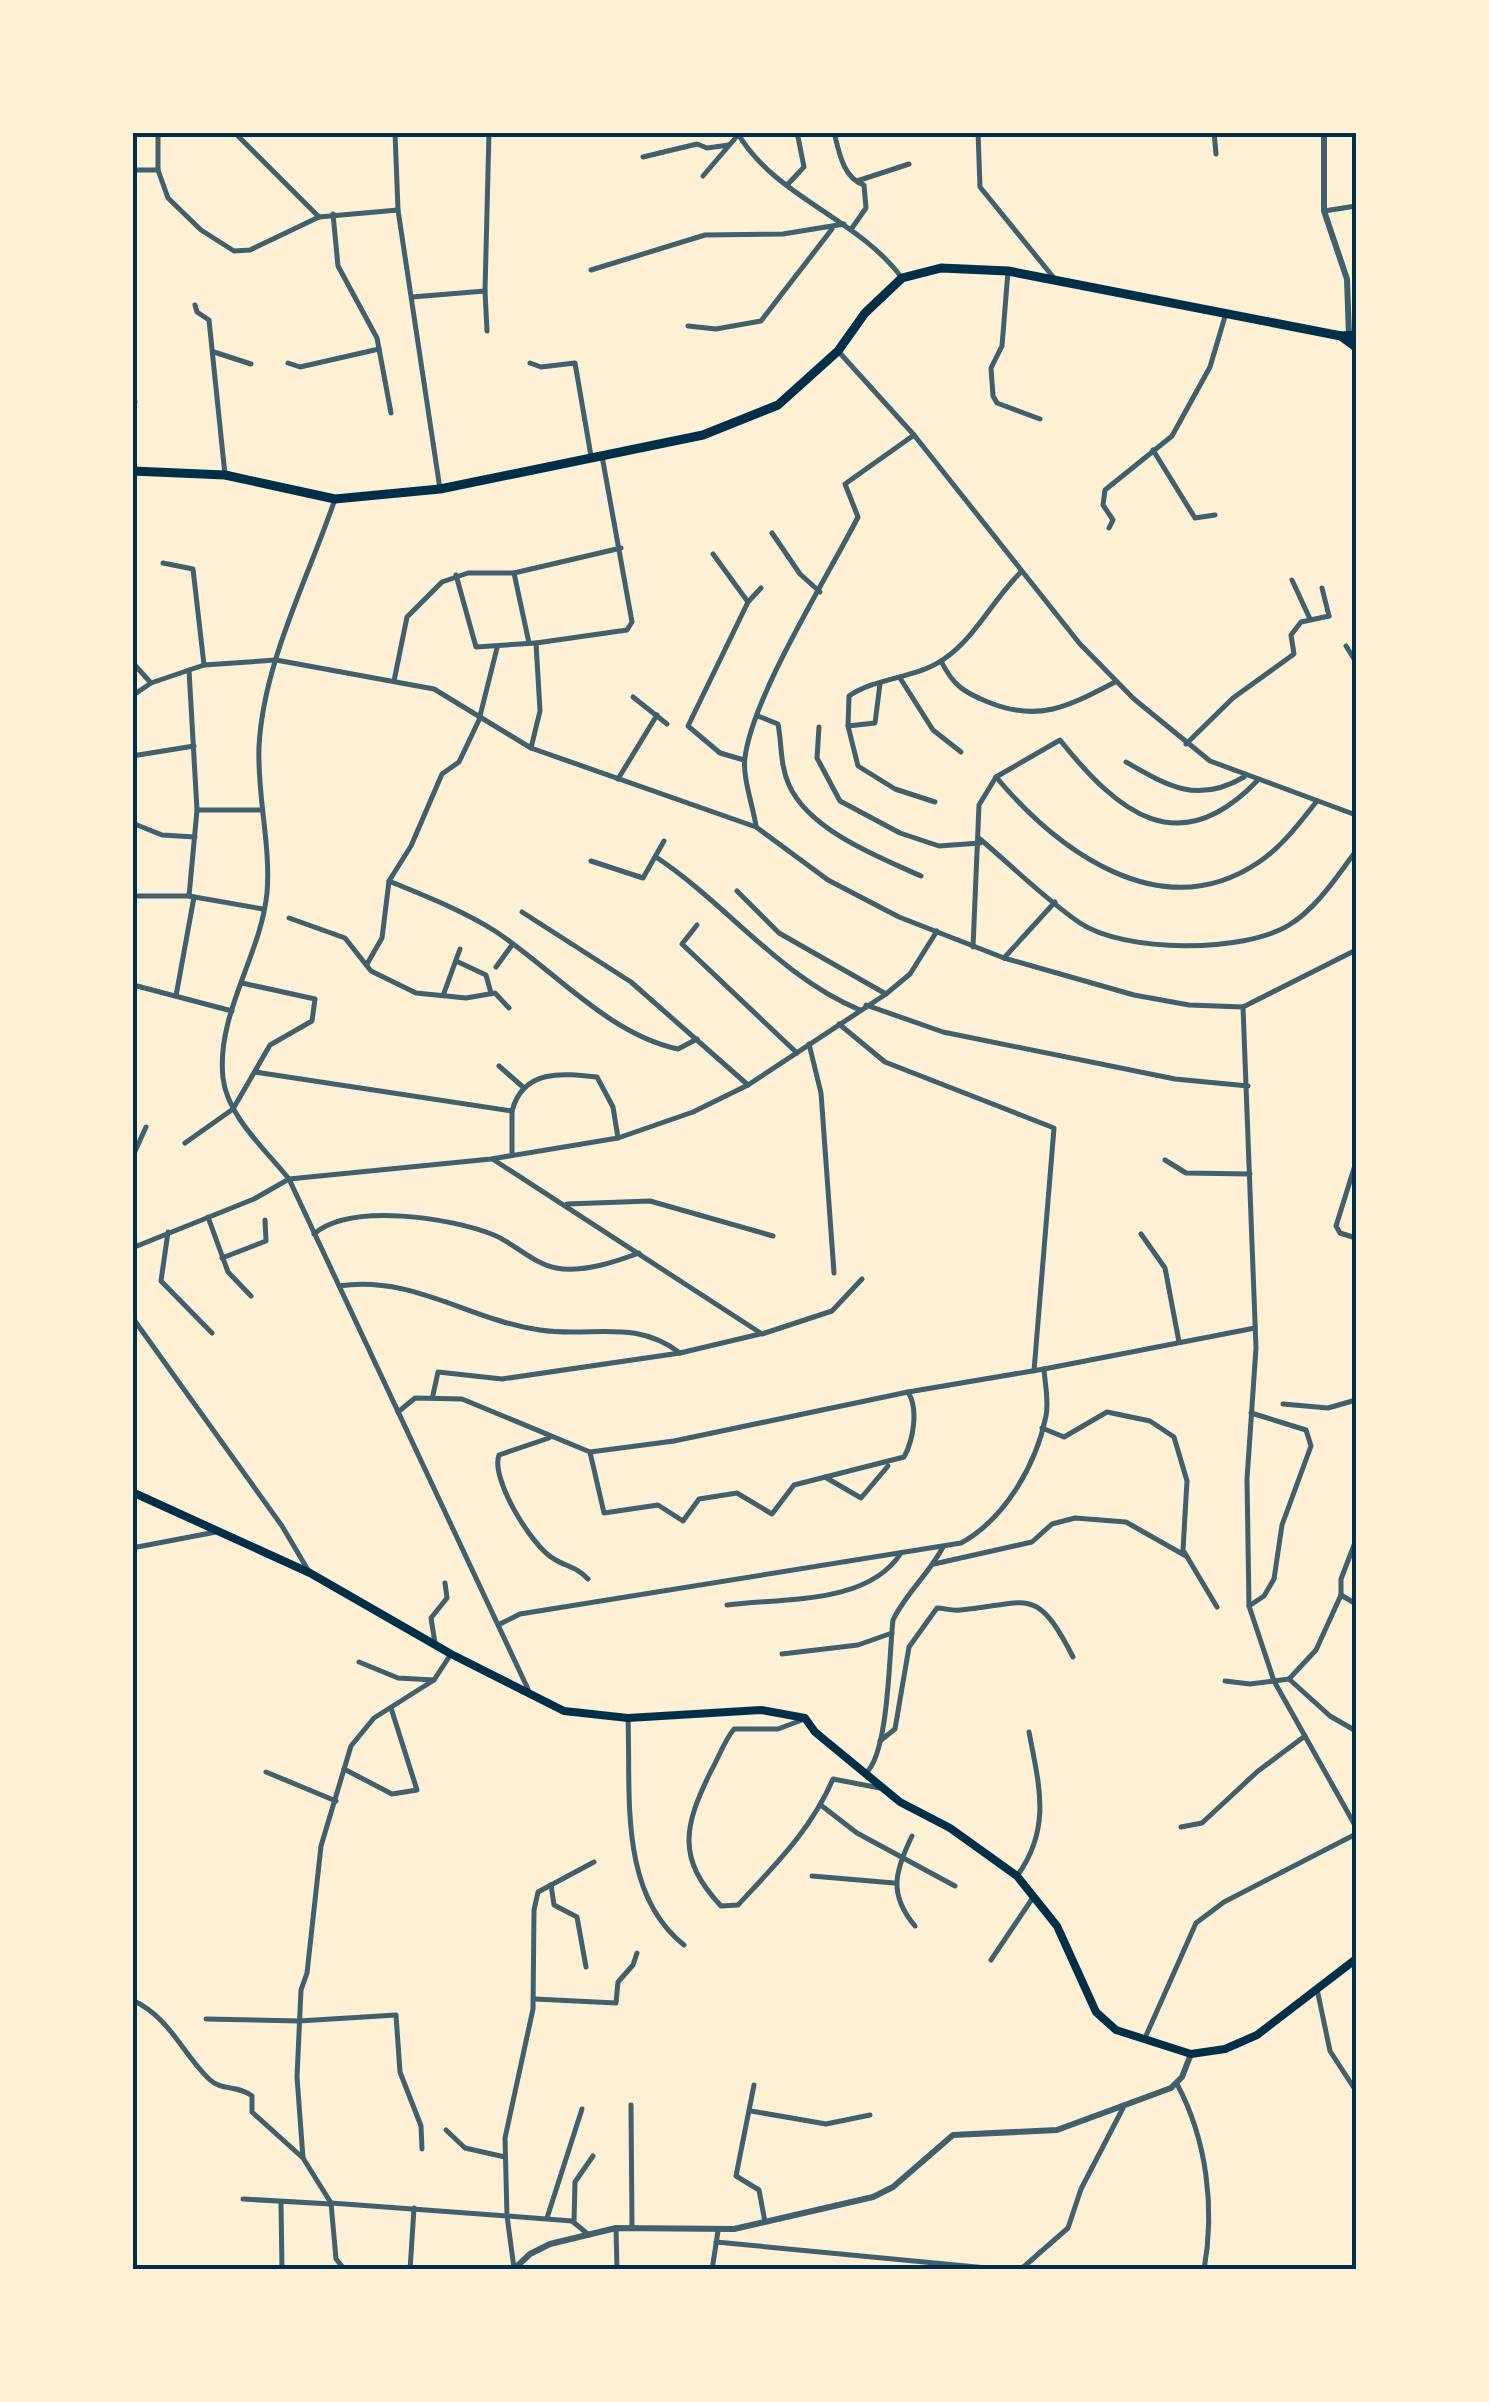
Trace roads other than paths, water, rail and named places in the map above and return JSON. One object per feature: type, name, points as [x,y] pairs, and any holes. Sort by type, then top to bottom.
[{"type":"highway","points":[[132,472],[225,474],[334,500],[440,489],[720,431],[778,404],[838,351],[865,313],[902,278],[941,268],[1008,271],[1350,339]]},
{"type":"main road","points":[[132,1492],[310,1573],[436,1646],[528,1689],[564,1711],[628,1718],[761,1710],[805,1718],[882,1788],[1017,1876],[1061,1934],[1101,2019],[1116,2030],[1191,2054],[1216,2051],[1250,2039],[1316,1985],[1356,1959]]},
{"type":"street","points":[[158,132],[158,170],[176,210],[234,252],[250,250],[332,214],[398,210]]},
{"type":"street","points":[[234,132],[319,218]]},
{"type":"street","points":[[395,132],[398,210],[440,489]]},
{"type":"street","points":[[487,331],[489,132]]},
{"type":"street","points":[[788,184],[804,166],[797,132]]},
{"type":"street","points":[[834,132],[840,159],[854,182],[864,185],[866,208],[852,228]]},
{"type":"street","points":[[978,132],[980,187],[1056,280]]},
{"type":"street","points":[[1214,132],[1216,154]]},
{"type":"street","points":[[1324,132],[1324,211],[1353,303],[1350,339]]},
{"type":"street","points":[[702,176],[737,134],[752,156],[852,228],[885,256],[902,278]]},
{"type":"street","points":[[643,157],[697,144],[707,148],[729,145]]},
{"type":"street","points":[[854,182],[909,164]]},
{"type":"street","points":[[132,170],[158,170]]},
{"type":"street","points":[[1324,211],[1356,206]]},
{"type":"street","points":[[332,214],[338,266],[379,350],[391,413]]},
{"type":"street","points":[[591,270],[705,234],[832,229],[844,224]]},
{"type":"street","points":[[688,326],[716,329],[761,321],[832,229]]},
{"type":"street","points":[[1008,271],[1002,346],[991,368],[994,396],[998,403],[1040,419]]},
{"type":"street","points":[[410,297],[485,291]]},
{"type":"street","points":[[195,305],[197,312],[208,316],[225,474]]},
{"type":"street","points":[[1109,528],[1114,520],[1104,506],[1105,490],[1172,436],[1202,381],[1226,314]]},
{"type":"street","points":[[288,363],[300,367],[379,350]]},
{"type":"street","points":[[838,351],[914,435],[1021,572],[1115,682],[1186,744],[1244,776],[1356,815]]},
{"type":"street","points":[[214,352],[251,364]]},
{"type":"street","points":[[456,575],[476,647],[533,644],[630,628],[632,612],[621,548],[574,363],[541,368],[530,362]]},
{"type":"street","points":[[132,394],[135,402]]},
{"type":"street","points":[[756,827],[744,760],[758,716],[858,517],[845,484],[914,435]]},
{"type":"street","points":[[1154,450],[1195,518],[1215,515]]},
{"type":"street","points":[[334,500],[276,660],[259,747],[266,894],[223,1049],[223,1080],[233,1109],[289,1179],[528,1689]]},
{"type":"street","points":[[772,533],[800,574],[820,592]]},
{"type":"street","points":[[394,681],[408,617],[434,588],[456,575],[514,572],[621,548]]},
{"type":"street","points":[[712,554],[748,602]]},
{"type":"street","points":[[163,562],[193,570],[204,665]]},
{"type":"street","points":[[514,572],[533,644],[540,710],[531,748]]},
{"type":"street","points":[[935,802],[895,789],[858,766],[848,726],[849,696],[942,662],[970,637],[996,596],[1021,572]]},
{"type":"street","points":[[1292,580],[1310,619]]},
{"type":"street","points":[[744,760],[720,752],[688,726],[748,602],[761,588]]},
{"type":"street","points":[[1186,744],[1233,698],[1294,654],[1291,636],[1301,622],[1330,618],[1322,588]]},
{"type":"street","points":[[1346,646],[1356,662]]},
{"type":"street","points":[[366,964],[382,938],[389,881],[412,846],[442,774],[460,762],[480,720],[497,648]]},
{"type":"street","points":[[132,696],[151,684],[204,665],[276,660],[434,688],[480,720],[531,748],[756,827],[854,895],[972,947],[1134,996],[1243,1008],[1356,950]]},
{"type":"street","points":[[132,662],[151,684]]},
{"type":"street","points":[[942,662],[957,688],[1022,713],[1063,710],[1115,682]]},
{"type":"street","points":[[176,996],[192,897],[197,810],[189,670]]},
{"type":"street","points":[[900,678],[934,730],[962,752]]},
{"type":"street","points":[[848,726],[875,724],[880,684]]},
{"type":"street","points":[[633,697],[667,724]]},
{"type":"street","points":[[618,779],[657,716]]},
{"type":"street","points":[[758,716],[778,724],[782,766],[798,802],[867,849],[921,876]]},
{"type":"street","points":[[819,726],[817,758],[840,802],[900,834],[939,846],[980,841],[1082,925],[1134,943],[1220,943],[1290,925],[1338,878],[1356,851]]},
{"type":"street","points":[[972,947],[979,806],[996,777],[1060,740],[1078,763],[1125,803],[1179,826],[1213,817],[1257,781]]},
{"type":"street","points":[[132,756],[194,746]]},
{"type":"street","points":[[1126,762],[1159,782],[1197,792],[1222,790],[1244,776]]},
{"type":"street","points":[[996,777],[1032,820],[1069,848],[1127,878],[1166,888],[1210,882],[1248,869],[1275,849],[1317,801]]},
{"type":"street","points":[[197,810],[262,810]]},
{"type":"street","points":[[132,824],[162,836],[195,837]]},
{"type":"street","points":[[591,861],[640,878],[664,841]]},
{"type":"street","points":[[656,857],[700,886],[740,928],[819,992],[943,1032],[1175,1079],[1248,1086]]},
{"type":"street","points":[[389,881],[456,909],[512,944],[597,1010],[652,1041],[678,1049],[697,1039]]},
{"type":"street","points":[[738,890],[779,933],[886,994]]},
{"type":"street","points":[[132,896],[192,897],[263,909]]},
{"type":"street","points":[[1004,958],[1055,902]]},
{"type":"street","points":[[522,912],[631,982],[748,1086]]},
{"type":"street","points":[[288,918],[344,938],[378,975],[416,993],[466,998],[491,993]]},
{"type":"street","points":[[697,925],[682,939],[684,947],[797,1052]]},
{"type":"street","points":[[132,1248],[289,1179],[492,1159],[618,1138],[693,1112],[748,1086],[886,994],[910,974],[938,931]]},
{"type":"street","points":[[496,967],[512,944]]},
{"type":"street","points":[[444,993],[460,949]]},
{"type":"street","points":[[456,961],[486,975],[491,993],[509,1008]]},
{"type":"street","points":[[184,1142],[233,1109],[270,1045],[312,1022],[317,1002],[242,982]]},
{"type":"street","points":[[137,986],[232,1012]]},
{"type":"street","points":[[1145,2038],[1196,1923],[1224,1902],[1355,1826],[1274,1681],[1249,1606],[1246,1529],[1256,1348],[1243,1008]]},
{"type":"street","points":[[839,1024],[885,1062],[1054,1128],[1034,1371]]},
{"type":"street","points":[[809,1044],[821,1093],[834,1273]]},
{"type":"street","points":[[499,1066],[523,1087]]},
{"type":"street","points":[[255,1072],[512,1110]]},
{"type":"street","points":[[512,1155],[512,1110],[523,1087],[552,1072],[599,1078],[613,1107],[618,1138]]},
{"type":"street","points":[[132,1158],[146,1127]]},
{"type":"street","points":[[492,1159],[762,1334]]},
{"type":"street","points":[[1165,1160],[1186,1173],[1250,1174]]},
{"type":"street","points":[[1356,1162],[1336,1226],[1340,1233],[1356,1238]]},
{"type":"street","points":[[564,1205],[650,1201],[772,1236]]},
{"type":"street","points":[[314,1234],[341,1218],[380,1216],[460,1226],[495,1236],[552,1268],[570,1269],[639,1253]]},
{"type":"street","points":[[208,1217],[222,1258],[251,1296]]},
{"type":"street","points":[[222,1258],[266,1240],[265,1220]]},
{"type":"street","points":[[168,1232],[161,1281],[212,1333]]},
{"type":"street","points":[[1142,1234],[1165,1268],[1179,1342]]},
{"type":"street","points":[[433,1395],[438,1372],[502,1379],[680,1353],[762,1334],[832,1311],[862,1280]]},
{"type":"street","points":[[339,1286],[395,1284],[542,1331],[631,1329],[663,1340],[680,1353]]},
{"type":"street","points":[[132,1317],[282,1526],[310,1573]]},
{"type":"street","points":[[398,1412],[415,1398],[433,1395],[462,1399],[590,1452],[674,1441],[908,1392],[1255,1328]]},
{"type":"street","points":[[500,1624],[520,1614],[967,1540],[993,1520],[1015,1490],[1046,1414],[1044,1369]]},
{"type":"street","points":[[825,1477],[861,1498],[890,1464],[907,1454],[913,1400],[908,1392]]},
{"type":"street","points":[[1283,1404],[1328,1408],[1356,1400]]},
{"type":"street","points":[[1042,1428],[1064,1436],[1107,1412],[1163,1426],[1174,1437],[1186,1474],[1186,1556]]},
{"type":"street","points":[[1249,1606],[1272,1586],[1282,1525],[1311,1446],[1306,1430],[1251,1413]]},
{"type":"street","points":[[552,1437],[500,1455],[497,1476],[516,1513],[550,1558],[580,1569],[588,1579]]},
{"type":"street","points":[[590,1452],[598,1506],[604,1513],[658,1504],[683,1521],[698,1499],[737,1493],[772,1514],[794,1486],[890,1464]]},
{"type":"street","points":[[934,1564],[1032,1542],[1052,1524],[1076,1518],[1126,1522],[1186,1556],[1217,1607]]},
{"type":"street","points":[[132,1548],[219,1532]]},
{"type":"street","points":[[1225,1681],[1250,1684],[1289,1679],[1316,1650],[1341,1595],[1341,1578],[1356,1540]]},
{"type":"street","points":[[864,1774],[875,1765],[892,1633],[900,1605],[943,1547]]},
{"type":"street","points":[[727,1606],[862,1588],[893,1567],[902,1553]]},
{"type":"street","points":[[436,1646],[430,1621],[446,1598],[444,1583]]},
{"type":"street","points":[[1341,1595],[1356,1604]]},
{"type":"street","points":[[880,1741],[895,1730],[909,1646],[937,1608],[958,1611],[1009,1600],[1027,1602],[1046,1614],[1073,1657]]},
{"type":"street","points":[[782,1654],[858,1645],[892,1633]]},
{"type":"street","points":[[303,2158],[298,2021],[322,1846],[344,1769],[364,1729],[434,1680],[451,1654]]},
{"type":"street","points":[[359,1662],[398,1678],[434,1680]]},
{"type":"street","points":[[1289,1679],[1318,1707],[1356,1731]]},
{"type":"street","points":[[344,1769],[392,1794],[417,1790],[390,1708]]},
{"type":"street","points":[[628,1718],[635,1852],[641,1884],[654,1916],[684,1945]]},
{"type":"street","points":[[805,1718],[778,1729],[739,1728],[729,1734],[693,1805],[687,1840],[697,1878],[721,1906],[738,1905],[786,1854],[822,1806],[833,1779],[882,1788]]},
{"type":"street","points":[[1017,1876],[1032,1853],[1039,1816],[1041,1777],[1029,1732]]},
{"type":"street","points":[[1181,1827],[1202,1823],[1258,1771],[1305,1736]]},
{"type":"street","points":[[266,1772],[336,1801]]},
{"type":"street","points":[[822,1806],[857,1834],[955,1886]]},
{"type":"street","points":[[912,1836],[894,1883],[898,1904],[914,1926]]},
{"type":"street","points":[[514,2268],[507,2216],[505,2138],[535,1999],[534,1910],[540,1889],[594,1862]]},
{"type":"street","points":[[812,1876],[894,1883]]},
{"type":"street","points":[[551,1885],[554,1905],[577,1917],[586,1968]]},
{"type":"street","points":[[991,1960],[1035,1895]]},
{"type":"street","points":[[535,1999],[616,2003],[618,1982],[633,1965],[637,1953]]},
{"type":"street","points":[[1316,1985],[1330,2051],[1356,2092]]},
{"type":"street","points":[[132,2000],[171,2027],[210,2081],[244,2089],[252,2096],[252,2112],[303,2158],[331,2203],[336,2260],[345,2270]]},
{"type":"street","points":[[206,2018],[298,2021],[396,2016],[400,2072],[421,2126],[422,2149]]},
{"type":"street","points":[[514,2268],[538,2249],[616,2228],[718,2231],[880,2195],[955,2134],[1044,2132],[1123,2108],[1177,2084],[1191,2054]]},
{"type":"street","points":[[1177,2084],[1195,2126],[1211,2210],[1204,2270]]},
{"type":"street","points":[[754,2085],[736,2177],[760,2192],[765,2222]]},
{"type":"street","points":[[630,2105],[632,2226]]},
{"type":"street","points":[[1020,2270],[1070,2224],[1081,2189],[1123,2108]]},
{"type":"street","points":[[547,2218],[582,2109]]},
{"type":"street","points":[[751,2111],[826,2124],[870,2115]]},
{"type":"street","points":[[446,2130],[466,2148],[505,2157]]},
{"type":"street","points":[[574,2222],[575,2182],[593,2156]]},
{"type":"street","points":[[243,2199],[547,2218],[574,2222],[589,2235]]},
{"type":"street","points":[[281,2201],[282,2270]]},
{"type":"street","points":[[410,2270],[414,2208]]},
{"type":"street","points":[[616,2228],[617,2270]]},
{"type":"street","points":[[712,2270],[718,2231]]},
{"type":"street","points":[[716,2242],[1008,2270]]}]
